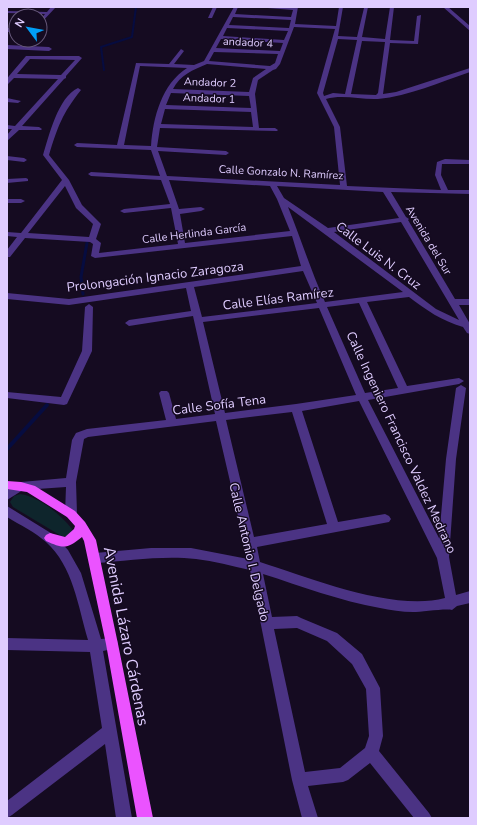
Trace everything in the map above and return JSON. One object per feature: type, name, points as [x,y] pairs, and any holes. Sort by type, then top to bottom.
[{"type":"main road","name":"Avenida Lázaro Cárdenas","points":[[7,485],[21,486],[31,489],[72,514],[90,540],[95,558],[145,818]]},
{"type":"main road","points":[[50,538],[60,542],[67,542],[75,537],[81,525]]},
{"type":"street","points":[[49,13],[54,7]]},
{"type":"street","points":[[210,17],[215,7]]},
{"type":"street","points":[[182,246],[175,209],[155,149],[157,126],[168,91],[175,80],[181,74],[206,62],[214,50],[236,7]]},
{"type":"street","points":[[256,130],[252,94],[255,79],[274,68],[282,53],[292,25],[296,8],[257,7]]},
{"type":"street","points":[[341,7],[338,28],[320,93],[337,127],[344,187]]},
{"type":"street","points":[[377,97],[381,93],[392,7]]},
{"type":"street","points":[[445,7],[470,29]]},
{"type":"street","points":[[348,95],[366,8]]},
{"type":"street","points":[[232,15],[292,25]]},
{"type":"street","points":[[335,37],[416,44],[420,16]]},
{"type":"street","points":[[226,26],[292,25],[338,28]]},
{"type":"street","points":[[220,37],[286,42]]},
{"type":"street","points":[[20,48],[49,49],[41,57]]},
{"type":"street","name":"andador 4","points":[[214,50],[282,53]]},
{"type":"street","points":[[171,65],[181,52]]},
{"type":"street","points":[[7,83],[28,57],[79,58],[64,77],[7,139]]},
{"type":"street","points":[[206,62],[274,68]]},
{"type":"street","points":[[120,147],[138,64],[197,67]]},
{"type":"street","points":[[322,98],[348,95],[377,97],[397,94],[470,70]]},
{"type":"street","points":[[12,76],[64,77]]},
{"type":"street","points":[[7,234],[92,240],[97,224],[79,206],[66,180],[46,155],[56,122],[66,101],[78,90]]},
{"type":"street","name":"Andador 2","points":[[168,91],[252,94]]},
{"type":"street","points":[[7,100],[18,101]]},
{"type":"street","name":"Andador 1","points":[[163,107],[254,110]]},
{"type":"street","points":[[157,126],[275,130]]},
{"type":"street","points":[[7,127],[39,129]]},
{"type":"street","points":[[77,145],[226,153]]},
{"type":"street","points":[[7,158],[24,160]]},
{"type":"street","points":[[445,192],[440,182],[439,163],[445,161],[470,162]]},
{"type":"street","name":"Calle Gonzalo N. Ramírez","points":[[91,174],[164,176],[386,190],[470,192]]},
{"type":"street","points":[[7,180],[26,180]]},
{"type":"street","points":[[7,255],[66,180]]},
{"type":"street","name":"Calle Ingeniero Francisco Valdez Medrano","points":[[272,183],[281,199],[295,233],[306,268],[362,397],[443,558],[452,604]]},
{"type":"street","name":"Avenida del Sur","points":[[386,190],[405,219],[468,328]]},
{"type":"street","name":"Calle Luis N. Cruz","points":[[281,199],[327,231],[441,316],[468,328]]},
{"type":"street","points":[[7,201],[21,201]]},
{"type":"street","points":[[124,211],[201,209]]},
{"type":"street","points":[[327,231],[405,219]]},
{"type":"street","name":"Calle Herlinda García","points":[[92,240],[97,243],[95,256],[295,233]]},
{"type":"street","name":"Prolongación Ignacio Zaragoza","points":[[7,296],[69,302],[190,286],[306,268]]},
{"type":"street","name":"Calle Antonio I. Delgado","points":[[190,286],[255,566],[299,780],[310,818]]},
{"type":"street","name":"Calle Elías Ramírez","points":[[129,323],[362,301],[411,294]]},
{"type":"street","points":[[362,301],[404,391]]},
{"type":"street","points":[[454,302],[470,302]]},
{"type":"street","points":[[7,395],[64,401],[88,351],[88,307]]},
{"type":"street","name":"Calle Sofía Tena","points":[[71,482],[77,440],[80,436],[88,433],[296,408],[362,397],[460,384],[451,459],[443,558]]},
{"type":"street","points":[[164,393],[172,423]]},
{"type":"street","points":[[296,408],[334,527]]},
{"type":"street","points":[[7,496],[21,486],[71,482],[72,514]]},
{"type":"street","points":[[7,511],[50,538],[64,554],[75,573],[96,646],[124,818]]},
{"type":"street","points":[[249,543],[385,519]]},
{"type":"street","points":[[95,558],[186,553],[255,566],[353,598],[426,606],[452,604],[470,597]]},
{"type":"street","points":[[267,623],[297,622],[332,637],[357,659],[373,688],[376,736],[370,753],[343,775],[299,780]]},
{"type":"street","points":[[7,644],[96,646],[112,644]]},
{"type":"street","points":[[7,810],[109,732]]},
{"type":"street","points":[[370,753],[424,818]]},
{"type":"shaded area","points":[[20,494],[42,502],[56,512],[72,529],[71,535],[63,537],[13,507],[10,502],[14,496]]},
{"type":"waterway","points":[[104,70],[101,47],[132,37],[136,7]]},
{"type":"waterway","points":[[83,294],[81,277],[87,243]]},
{"type":"waterway","points":[[7,449],[47,405]]}]
